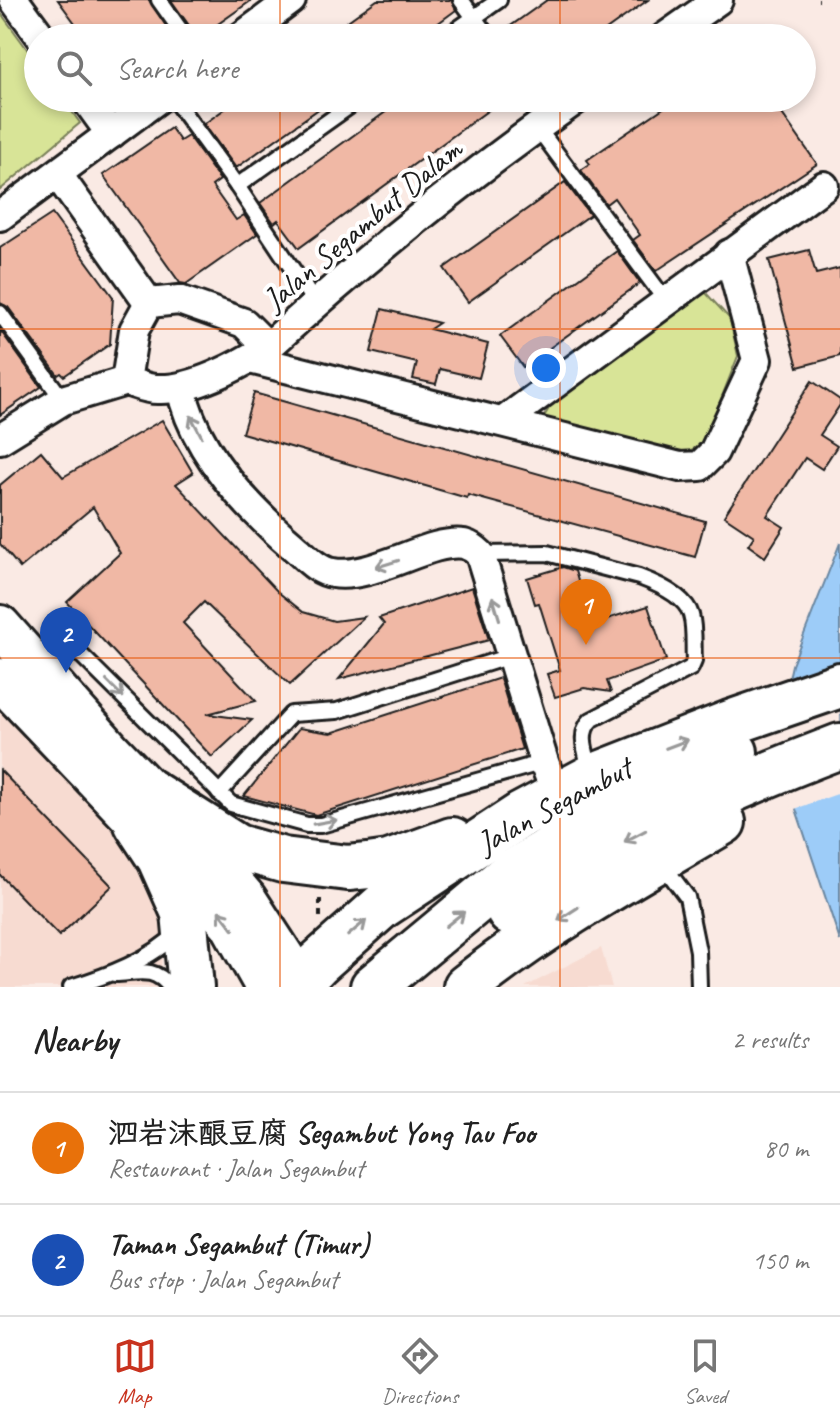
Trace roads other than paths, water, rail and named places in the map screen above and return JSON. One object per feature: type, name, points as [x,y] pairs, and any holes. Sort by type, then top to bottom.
[{"type":"main road","name":"Jalan Segambut","points":[[8,653],[143,808],[183,825],[246,899],[291,986],[382,906],[554,787],[840,685]]},
{"type":"main road","points":[[373,987],[508,875],[642,792],[840,710]]},
{"type":"main road","points":[[418,987],[532,896],[639,833],[750,782],[840,746]]},
{"type":"main road","points":[[466,987],[521,944],[748,807],[840,768]]},
{"type":"main road","points":[[143,808],[197,821],[215,836],[237,847],[283,860],[348,868],[389,863],[554,787]]},
{"type":"main road","points":[[143,808],[160,859],[184,913],[191,987]]},
{"type":"street","points":[[14,0],[32,24]]},
{"type":"street","points":[[259,24],[291,0]]},
{"type":"street","points":[[684,24],[718,0]]},
{"type":"street","points":[[95,112],[111,134]]},
{"type":"street","points":[[0,216],[140,112]]},
{"type":"street","name":"Jalan Segambut Dalam","points":[[2,434],[63,400],[126,381],[154,389],[181,388],[259,353],[539,115]]},
{"type":"street","points":[[58,175],[149,303],[134,330],[126,381]]},
{"type":"street","points":[[504,421],[824,186]]},
{"type":"street","points":[[259,353],[680,467],[700,466],[714,452],[757,360],[729,254]]},
{"type":"street","name":"Jalan Segambut Dalam","points":[[149,303],[179,300],[244,323],[259,353]]},
{"type":"street","points":[[181,388],[185,406],[232,486],[254,513],[319,568],[334,574],[358,573],[445,546],[471,549],[554,787]]},
{"type":"lane","points":[[159,0],[176,24]]},
{"type":"lane","points":[[461,0],[478,24]]},
{"type":"lane","points":[[465,24],[499,0]]},
{"type":"lane","points":[[183,112],[315,303]]},
{"type":"lane","points":[[237,186],[341,112]]},
{"type":"lane","points":[[539,115],[666,301]]},
{"type":"lane","points":[[0,313],[63,400]]},
{"type":"lane","points":[[8,653],[68,651],[81,655],[231,804],[272,817],[321,825],[554,787],[591,720],[691,668],[694,661],[691,614],[685,603],[653,582],[639,577],[547,553],[471,549]]},
{"type":"lane","points":[[219,793],[291,714],[337,711],[510,656]]},
{"type":"lane","points":[[659,860],[687,897],[698,951],[699,987]]},
{"type":"lane","points":[[80,986],[111,974],[172,939],[181,930],[184,913]]},
{"type":"lane","points":[[111,974],[148,972],[161,975],[170,987]]},
{"type":"water","points":[[840,543],[840,941],[796,809],[782,709],[792,665]]},
{"type":"place","name":"泗岩沫酿豆腐 Segambut Yong Tau Foo","points":[[586,645]]},
{"type":"place","name":"Taman Segambut (Timur)","points":[[66,673]]}]
